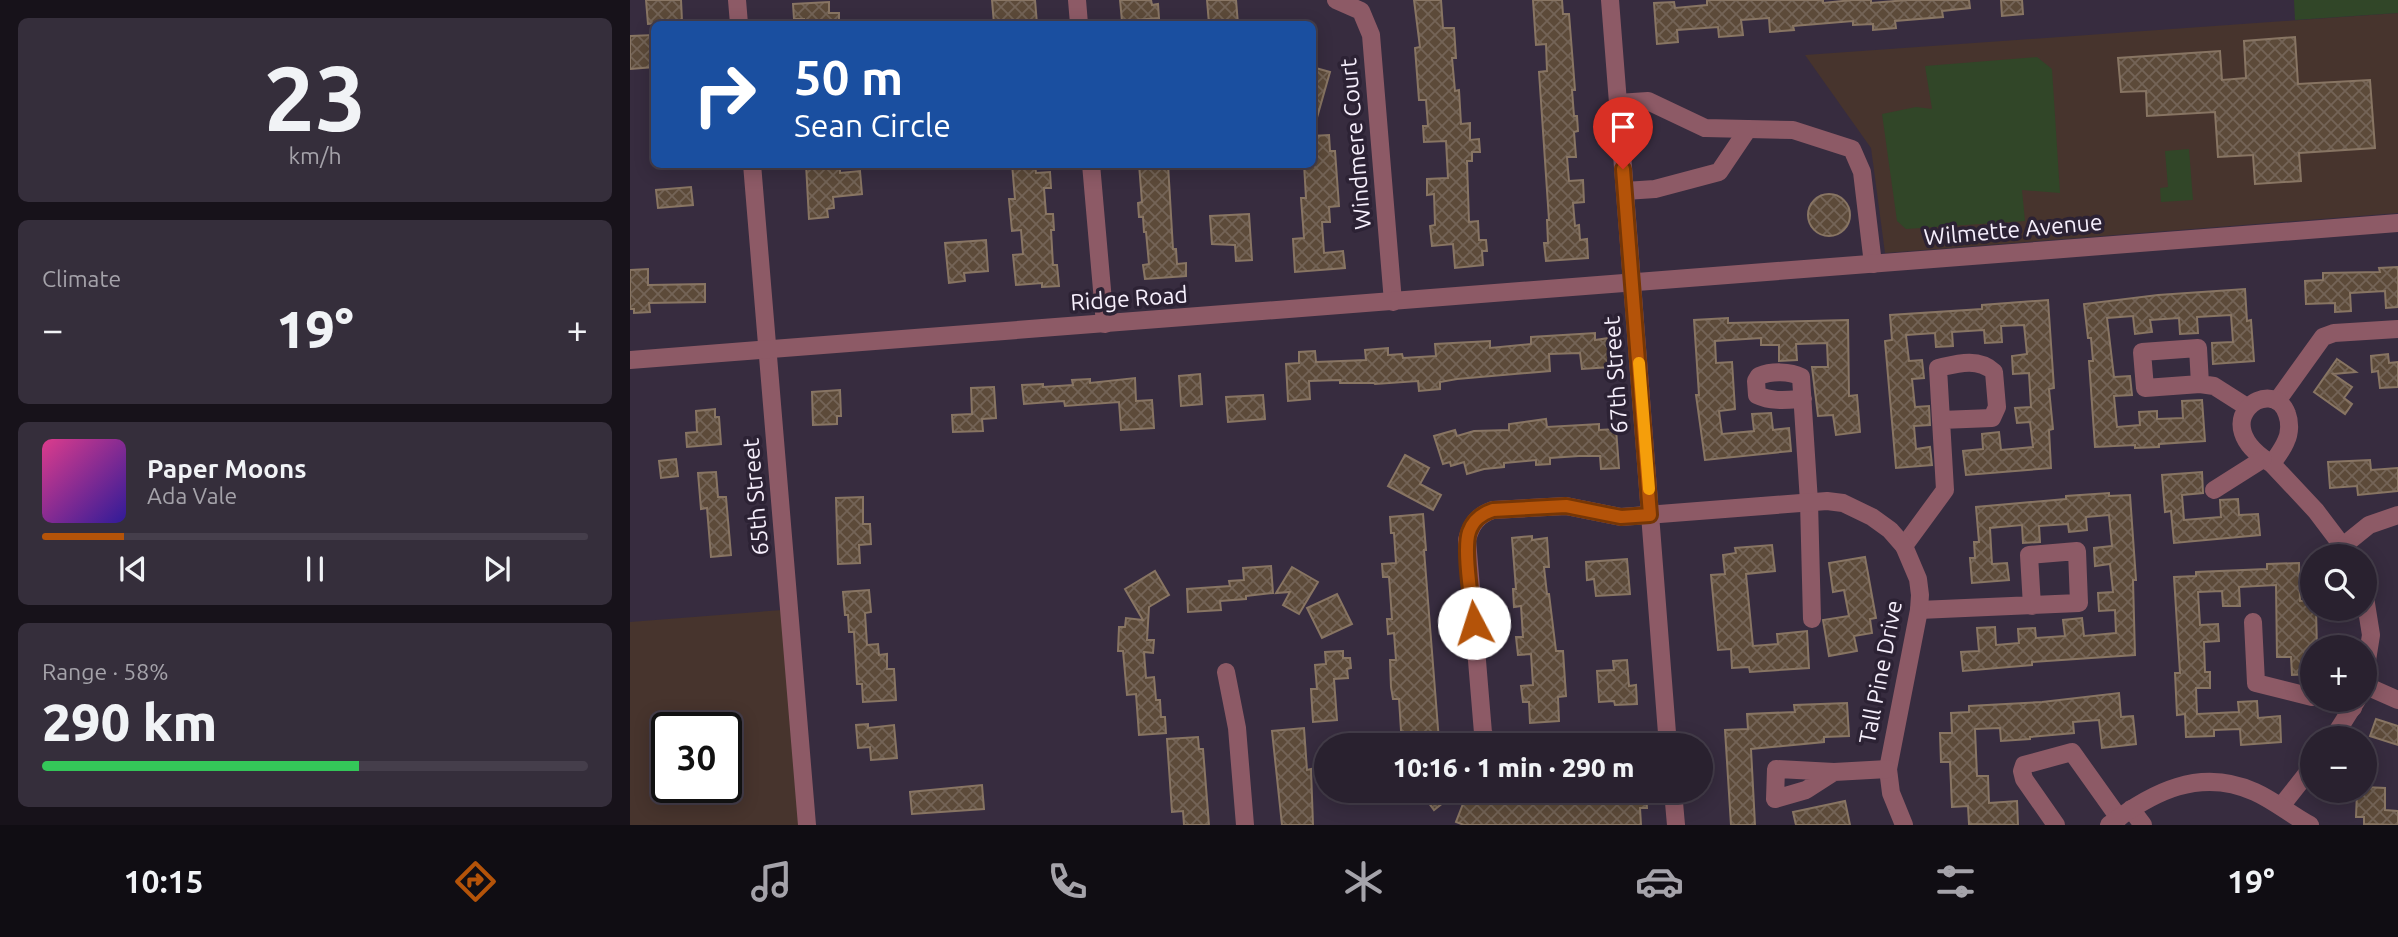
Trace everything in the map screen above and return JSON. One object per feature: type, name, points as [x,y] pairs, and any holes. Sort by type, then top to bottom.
[{"type":"street","points":[[737,0],[739,21]]},
{"type":"street","points":[[1077,0],[1079,21]]},
{"type":"street","name":"Windmere Court","points":[[1336,0],[1361,11],[1371,34],[1393,302]]},
{"type":"street","name":"67th Street","points":[[1610,0],[1667,733]]},
{"type":"street","points":[[1618,103],[1648,101],[1705,128],[1793,130],[1852,149],[1862,172],[1873,264]]},
{"type":"street","points":[[1625,191],[1655,189],[1719,173],[1748,130]]},
{"type":"street","name":"65th Street","points":[[752,168],[807,825]]},
{"type":"street","points":[[1091,168],[1105,324]]},
{"type":"street","name":"Wilmette Avenue","points":[[1633,284],[2398,223]]},
{"type":"street","name":"Ridge Road","points":[[630,360],[1633,284]]},
{"type":"street","points":[[2277,401],[2323,337],[2334,333],[2398,329]]},
{"type":"street","points":[[2200,384],[2214,386],[2247,407]]},
{"type":"street","points":[[2214,490],[2268,461],[2289,433],[2287,414],[2277,401],[2270,398],[2247,407],[2241,423],[2245,441],[2268,461],[2316,511],[2341,544]]},
{"type":"street","points":[[1803,399],[1810,502],[1812,619]]},
{"type":"street","points":[[1904,546],[1945,490],[1941,420]]},
{"type":"street","name":"Tall Pine Drive","points":[[1483,733],[1467,540],[1472,524],[1483,513],[1493,510],[1566,506],[1621,517],[1810,502],[1843,503],[1857,508],[1889,530],[1904,546],[1918,579],[1919,610],[1888,769],[1891,793],[1904,825]]},
{"type":"street","points":[[2352,544],[2369,525],[2398,515]]},
{"type":"street","points":[[1919,610],[2032,606]]},
{"type":"street","points":[[2253,622],[2256,682],[2300,694]]},
{"type":"street","points":[[1226,672],[1237,728],[1245,825]]},
{"type":"street","points":[[2377,691],[2398,700]]},
{"type":"street","points":[[2056,825],[2024,779],[2022,771],[2024,765],[2072,752],[2120,817],[2143,825]]},
{"type":"street","points":[[1834,772],[1888,769]]},
{"type":"street","points":[[2120,817],[2160,792],[2201,783],[2245,788],[2296,818]]},
{"type":"street","points":[[1674,803],[1676,825]]},
{"type":"shaded area","points":[[2398,13],[2398,213],[1885,253],[1871,148],[1805,55]]},
{"type":"shaded area","points":[[782,610],[799,825],[630,825],[630,622]]},
{"type":"green space","points":[[2294,0],[2398,0],[2398,13],[2295,20]]},
{"type":"green space","points":[[2037,57],[2052,69],[2060,193],[2022,190],[2025,221],[1906,229],[1897,221],[1882,114],[1916,107],[1932,109],[1925,66]]},
{"type":"green space","points":[[2189,149],[2193,200],[2161,202],[2160,188],[2168,187],[2165,151]]},
{"type":"building","points":[[646,0],[681,0],[682,21],[651,21],[648,24]]},
{"type":"building","points":[[992,0],[1035,0],[1037,21],[994,21]]},
{"type":"building","points":[[1120,0],[1151,0],[1152,5],[1158,4],[1159,18],[1122,21]]},
{"type":"building","points":[[1207,0],[1236,0],[1238,21],[1209,21]]},
{"type":"building","points":[[1414,0],[1441,0],[1443,28],[1454,28],[1456,58],[1452,58],[1455,91],[1459,90],[1461,124],[1470,123],[1470,140],[1479,139],[1480,152],[1472,152],[1472,161],[1467,161],[1469,222],[1478,221],[1479,240],[1486,240],[1487,251],[1482,251],[1483,265],[1455,268],[1453,244],[1432,246],[1430,226],[1435,225],[1434,194],[1427,195],[1427,179],[1448,178],[1446,141],[1424,142],[1423,126],[1428,126],[1426,100],[1419,100],[1415,48],[1420,47]]},
{"type":"building","points":[[1533,0],[1562,0],[1563,14],[1569,14],[1575,90],[1572,90],[1574,116],[1577,116],[1578,131],[1574,132],[1576,157],[1567,157],[1569,181],[1583,180],[1584,202],[1573,203],[1575,226],[1579,225],[1580,240],[1587,239],[1588,258],[1546,261],[1544,243],[1548,243],[1549,220],[1539,72],[1547,71],[1546,44],[1536,45]]},
{"type":"building","points":[[1707,0],[1823,0],[1823,3],[1871,0],[1871,3],[1969,0],[1970,8],[1942,11],[1943,17],[1895,21],[1896,28],[1873,30],[1873,24],[1853,25],[1853,21],[1793,26],[1794,30],[1770,32],[1769,18],[1741,20],[1743,35],[1719,37],[1718,27],[1677,30],[1678,42],[1657,44],[1654,3],[1674,2],[1675,8],[1707,5]]},
{"type":"building","points":[[2001,0],[2022,0],[2023,14],[2002,16]]},
{"type":"building","points":[[829,2],[829,13],[839,13],[839,21],[794,19],[793,4]]},
{"type":"building","points":[[651,35],[651,67],[630,69],[630,36]]},
{"type":"building","points":[[2295,37],[2298,84],[2370,80],[2375,148],[2299,153],[2301,181],[2255,184],[2253,155],[2218,157],[2215,112],[2147,116],[2146,91],[2121,92],[2118,58],[2220,51],[2222,80],[2246,78],[2244,41]]},
{"type":"building","points":[[1316,68],[1330,72],[1316,121]]},
{"type":"building","points":[[1329,135],[1330,151],[1335,151],[1339,206],[1329,207],[1330,222],[1322,222],[1324,253],[1343,251],[1345,268],[1295,272],[1293,239],[1304,238],[1301,198],[1306,198],[1304,168],[1316,168],[1316,136]]},
{"type":"building","points":[[806,168],[840,168],[840,173],[860,171],[862,194],[833,197],[834,208],[827,209],[828,217],[809,219]]},
{"type":"building","points":[[1012,168],[1035,168],[1036,173],[1050,172],[1051,188],[1044,188],[1046,214],[1053,214],[1053,265],[1057,265],[1059,286],[1042,287],[1042,283],[1016,285],[1013,255],[1023,254],[1021,230],[1012,231],[1009,199],[1015,199]]},
{"type":"building","points":[[1139,168],[1168,168],[1173,249],[1176,249],[1177,264],[1186,263],[1186,276],[1145,279],[1143,265],[1149,264],[1143,217],[1139,217],[1138,203],[1142,202]]},
{"type":"building","points":[[691,187],[693,205],[658,208],[656,190]]},
{"type":"building","points":[[1829,194],[1844,200],[1850,215],[1844,230],[1829,236],[1814,230],[1808,215],[1814,200]]},
{"type":"building","points":[[1249,214],[1252,260],[1236,261],[1235,245],[1212,244],[1210,216]]},
{"type":"building","points":[[986,240],[988,271],[964,273],[965,281],[949,283],[945,243]]},
{"type":"building","points":[[2398,267],[2398,307],[2386,308],[2385,291],[2350,293],[2351,311],[2335,312],[2335,303],[2306,304],[2305,281],[2323,280],[2323,273],[2380,272],[2379,268]]},
{"type":"building","points":[[648,269],[648,285],[705,284],[705,302],[649,303],[650,312],[634,313],[634,309],[630,309],[630,270]]},
{"type":"building","points":[[2245,289],[2247,321],[2251,320],[2254,361],[2213,364],[2212,343],[2233,342],[2231,315],[2197,317],[2198,333],[2180,334],[2179,318],[2150,320],[2152,332],[2135,334],[2133,316],[2107,318],[2114,377],[2130,376],[2132,395],[2114,396],[2117,427],[2140,425],[2139,412],[2157,411],[2157,419],[2183,418],[2182,401],[2202,400],[2205,441],[2159,444],[2159,447],[2095,447],[2089,361],[2093,361],[2084,304]]},
{"type":"building","points":[[2048,300],[2054,388],[2049,389],[2053,429],[2049,430],[2051,468],[1966,475],[1963,451],[1983,449],[1982,434],[1999,432],[2001,450],[2033,447],[2030,422],[2017,423],[2015,408],[2031,407],[2029,373],[2013,374],[2012,356],[2027,354],[2024,325],[2001,326],[2002,342],[1985,343],[1984,330],[1952,332],[1953,346],[1936,347],[1935,333],[1906,335],[1909,361],[1922,360],[1924,378],[1912,379],[1915,407],[1929,406],[1930,425],[1914,426],[1916,449],[1930,447],[1932,465],[1896,468],[1885,341],[1892,340],[1890,315],[1982,309],[1982,305]]},
{"type":"building","points":[[1728,318],[1728,323],[1848,320],[1849,396],[1857,395],[1860,432],[1836,435],[1833,415],[1818,416],[1812,367],[1828,367],[1827,343],[1796,344],[1797,360],[1779,361],[1779,345],[1761,345],[1761,338],[1715,341],[1716,363],[1732,362],[1735,409],[1719,411],[1722,434],[1754,431],[1752,414],[1771,413],[1773,430],[1789,428],[1791,451],[1705,460],[1696,395],[1699,395],[1694,320]]},
{"type":"building","points":[[1595,333],[1595,340],[1609,338],[1611,367],[1582,369],[1580,353],[1549,354],[1550,371],[1457,379],[1440,382],[1440,389],[1419,391],[1418,381],[1375,384],[1340,383],[1340,380],[1309,381],[1310,399],[1288,401],[1286,364],[1299,363],[1299,352],[1315,351],[1316,362],[1366,360],[1365,350],[1388,348],[1388,355],[1402,354],[1403,358],[1436,356],[1435,344],[1490,341],[1490,348],[1531,344],[1531,337]]},
{"type":"building","points":[[2388,354],[2389,363],[2398,362],[2398,387],[2380,388],[2378,371],[2372,372],[2371,356]]},
{"type":"building","points":[[2337,359],[2356,372],[2333,374],[2352,387],[2344,398],[2352,404],[2345,414],[2314,392]]},
{"type":"building","points":[[1200,374],[1202,404],[1181,406],[1179,376]]},
{"type":"building","points":[[1135,378],[1136,401],[1152,400],[1154,428],[1121,430],[1119,402],[1065,406],[1064,401],[1024,404],[1022,385],[1043,384],[1043,387],[1073,385],[1072,380],[1090,379],[1090,383]]},
{"type":"building","points":[[994,387],[996,418],[982,419],[983,431],[953,432],[952,415],[972,414],[971,388]]},
{"type":"building","points":[[840,390],[841,416],[837,416],[837,424],[813,425],[812,392]]},
{"type":"building","points":[[1263,395],[1265,419],[1228,422],[1226,397]]},
{"type":"building","points":[[715,409],[715,417],[719,417],[721,444],[687,447],[686,433],[697,432],[696,411]]},
{"type":"building","points":[[1546,419],[1547,427],[1599,424],[1599,430],[1616,429],[1619,468],[1601,469],[1600,456],[1579,456],[1550,458],[1550,464],[1536,465],[1536,460],[1504,463],[1504,467],[1467,474],[1464,462],[1451,466],[1450,462],[1443,464],[1434,436],[1455,430],[1457,436],[1474,431],[1509,430],[1509,424]]},
{"type":"building","points":[[1405,455],[1429,468],[1420,484],[1441,495],[1433,510],[1388,486]]},
{"type":"building","points":[[676,459],[678,476],[661,478],[659,461]]},
{"type":"building","points":[[2370,460],[2371,470],[2398,468],[2398,491],[2358,495],[2357,486],[2330,488],[2328,462]]},
{"type":"building","points":[[716,472],[718,497],[726,497],[731,555],[711,557],[707,508],[701,509],[698,473]]},
{"type":"building","points":[[2202,472],[2203,493],[2182,495],[2184,520],[2221,517],[2220,500],[2238,499],[2239,515],[2258,514],[2260,535],[2174,543],[2171,511],[2165,512],[2162,475]]},
{"type":"building","points":[[2109,493],[2109,496],[2130,495],[2136,580],[2133,580],[2135,655],[2032,662],[2032,665],[1963,671],[1961,652],[1979,651],[1977,628],[1995,627],[1996,645],[2019,643],[2018,629],[2035,628],[2036,638],[2065,636],[2063,620],[2082,618],[2084,636],[2116,633],[2115,610],[2099,611],[2098,593],[2113,592],[2110,564],[2095,566],[2094,548],[2112,546],[2109,515],[2086,517],[2087,530],[2069,532],[2068,524],[2039,526],[2040,542],[2023,543],[2022,525],[1990,528],[1992,564],[2007,563],[2009,580],[1972,583],[1970,558],[1975,558],[1974,542],[1979,542],[1976,507]]},
{"type":"building","points":[[863,497],[863,524],[870,524],[871,544],[859,545],[860,563],[838,564],[836,498]]},
{"type":"building","points":[[1423,514],[1438,733],[1401,733],[1399,699],[1393,699],[1390,660],[1396,660],[1394,633],[1388,634],[1387,619],[1392,619],[1389,577],[1383,577],[1382,564],[1396,563],[1390,517]]},
{"type":"building","points":[[1532,536],[1532,540],[1547,538],[1549,567],[1544,567],[1547,594],[1556,651],[1563,651],[1566,696],[1558,697],[1559,721],[1530,723],[1529,702],[1523,702],[1521,686],[1533,685],[1531,654],[1518,655],[1516,637],[1523,637],[1521,606],[1514,607],[1513,589],[1516,589],[1512,538]]},
{"type":"building","points":[[1772,545],[1775,571],[1746,574],[1753,646],[1778,644],[1777,634],[1807,631],[1809,668],[1750,672],[1749,667],[1732,668],[1731,649],[1718,650],[1711,575],[1725,574],[1723,555],[1736,553],[1735,548]]},
{"type":"building","points":[[1865,557],[1876,618],[1870,619],[1872,633],[1854,636],[1857,651],[1829,656],[1823,620],[1849,616],[1844,590],[1833,592],[1829,563]]},
{"type":"building","points":[[1627,559],[1630,594],[1596,596],[1594,579],[1587,580],[1586,562]]},
{"type":"building","points":[[2299,563],[2300,621],[2316,621],[2317,635],[2300,635],[2300,675],[2292,675],[2291,657],[2277,657],[2276,585],[2239,587],[2240,606],[2223,606],[2222,591],[2198,592],[2200,625],[2218,624],[2219,641],[2204,642],[2205,672],[2210,672],[2210,688],[2196,688],[2197,714],[2239,712],[2238,702],[2257,701],[2258,718],[2280,716],[2281,742],[2241,745],[2240,729],[2214,730],[2214,736],[2186,737],[2185,714],[2177,715],[2175,673],[2180,673],[2174,577],[2196,576],[2196,572],[2267,569],[2267,564]]},
{"type":"building","points":[[1271,566],[1273,593],[1220,601],[1221,610],[1188,612],[1187,589],[1230,586],[1229,581],[1244,580],[1243,568]]},
{"type":"building","points":[[1292,567],[1318,582],[1299,614],[1283,605],[1290,592],[1276,593]]},
{"type":"building","points":[[1155,571],[1169,595],[1149,607],[1147,640],[1154,640],[1153,653],[1144,652],[1146,678],[1154,677],[1156,700],[1160,700],[1166,733],[1139,735],[1136,694],[1127,695],[1123,651],[1118,651],[1119,627],[1125,627],[1126,618],[1143,620],[1125,589]]},
{"type":"building","points":[[869,590],[871,612],[865,613],[867,645],[878,644],[879,655],[887,654],[887,669],[894,669],[896,700],[863,702],[862,684],[857,684],[854,632],[849,632],[843,592]]},
{"type":"building","points":[[1337,594],[1352,624],[1322,638],[1307,608]]},
{"type":"building","points":[[1343,651],[1343,658],[1350,658],[1351,668],[1347,669],[1348,678],[1334,679],[1337,720],[1313,722],[1311,689],[1317,689],[1315,665],[1326,664],[1325,652]]},
{"type":"building","points":[[1627,660],[1629,686],[1636,685],[1637,704],[1615,705],[1614,701],[1599,702],[1597,671],[1614,670],[1613,661]]},
{"type":"building","points":[[2119,693],[2121,717],[2133,716],[2136,744],[2102,748],[2099,720],[2073,722],[2074,733],[2030,739],[2001,741],[2000,728],[1975,729],[1977,776],[1988,776],[1989,803],[2017,801],[2018,825],[1969,824],[1968,806],[1952,807],[1950,762],[1941,762],[1940,733],[1952,733],[1951,713],[1969,712],[1969,706],[2042,702]]},
{"type":"building","points":[[1847,703],[1849,736],[1824,737],[1824,742],[1751,749],[1755,825],[1731,825],[1725,730],[1748,729],[1747,714],[1795,712],[1794,705]]},
{"type":"building","points":[[2376,719],[2398,726],[2398,745],[2377,738],[2377,726],[2374,726]]},
{"type":"building","points":[[868,724],[868,728],[894,725],[897,758],[871,760],[870,747],[858,748],[856,725]]},
{"type":"building","points":[[1304,728],[1307,770],[1311,769],[1313,825],[1282,825],[1272,731]]},
{"type":"building","points":[[1198,737],[1199,749],[1203,749],[1209,825],[1184,825],[1183,811],[1172,812],[1167,739]]},
{"type":"building","points":[[982,785],[984,809],[912,814],[910,792]]},
{"type":"building","points":[[2377,788],[2385,788],[2385,810],[2398,811],[2398,825],[2364,824],[2364,817],[2356,817],[2357,803],[2377,803]]},
{"type":"building","points":[[1845,801],[1850,825],[1796,825],[1793,812]]},
{"type":"building","points":[[1429,803],[1443,803],[1434,810]]},
{"type":"building","points":[[1463,803],[1647,803],[1647,808],[1640,808],[1641,825],[1464,825],[1456,822]]},
{"type":"slow traffic","points":[[1639,363],[1649,489]]},
{"type":"route","points":[[1474,623],[1467,540],[1472,524],[1483,513],[1493,510],[1566,506],[1621,517],[1650,515],[1623,169]]}]
